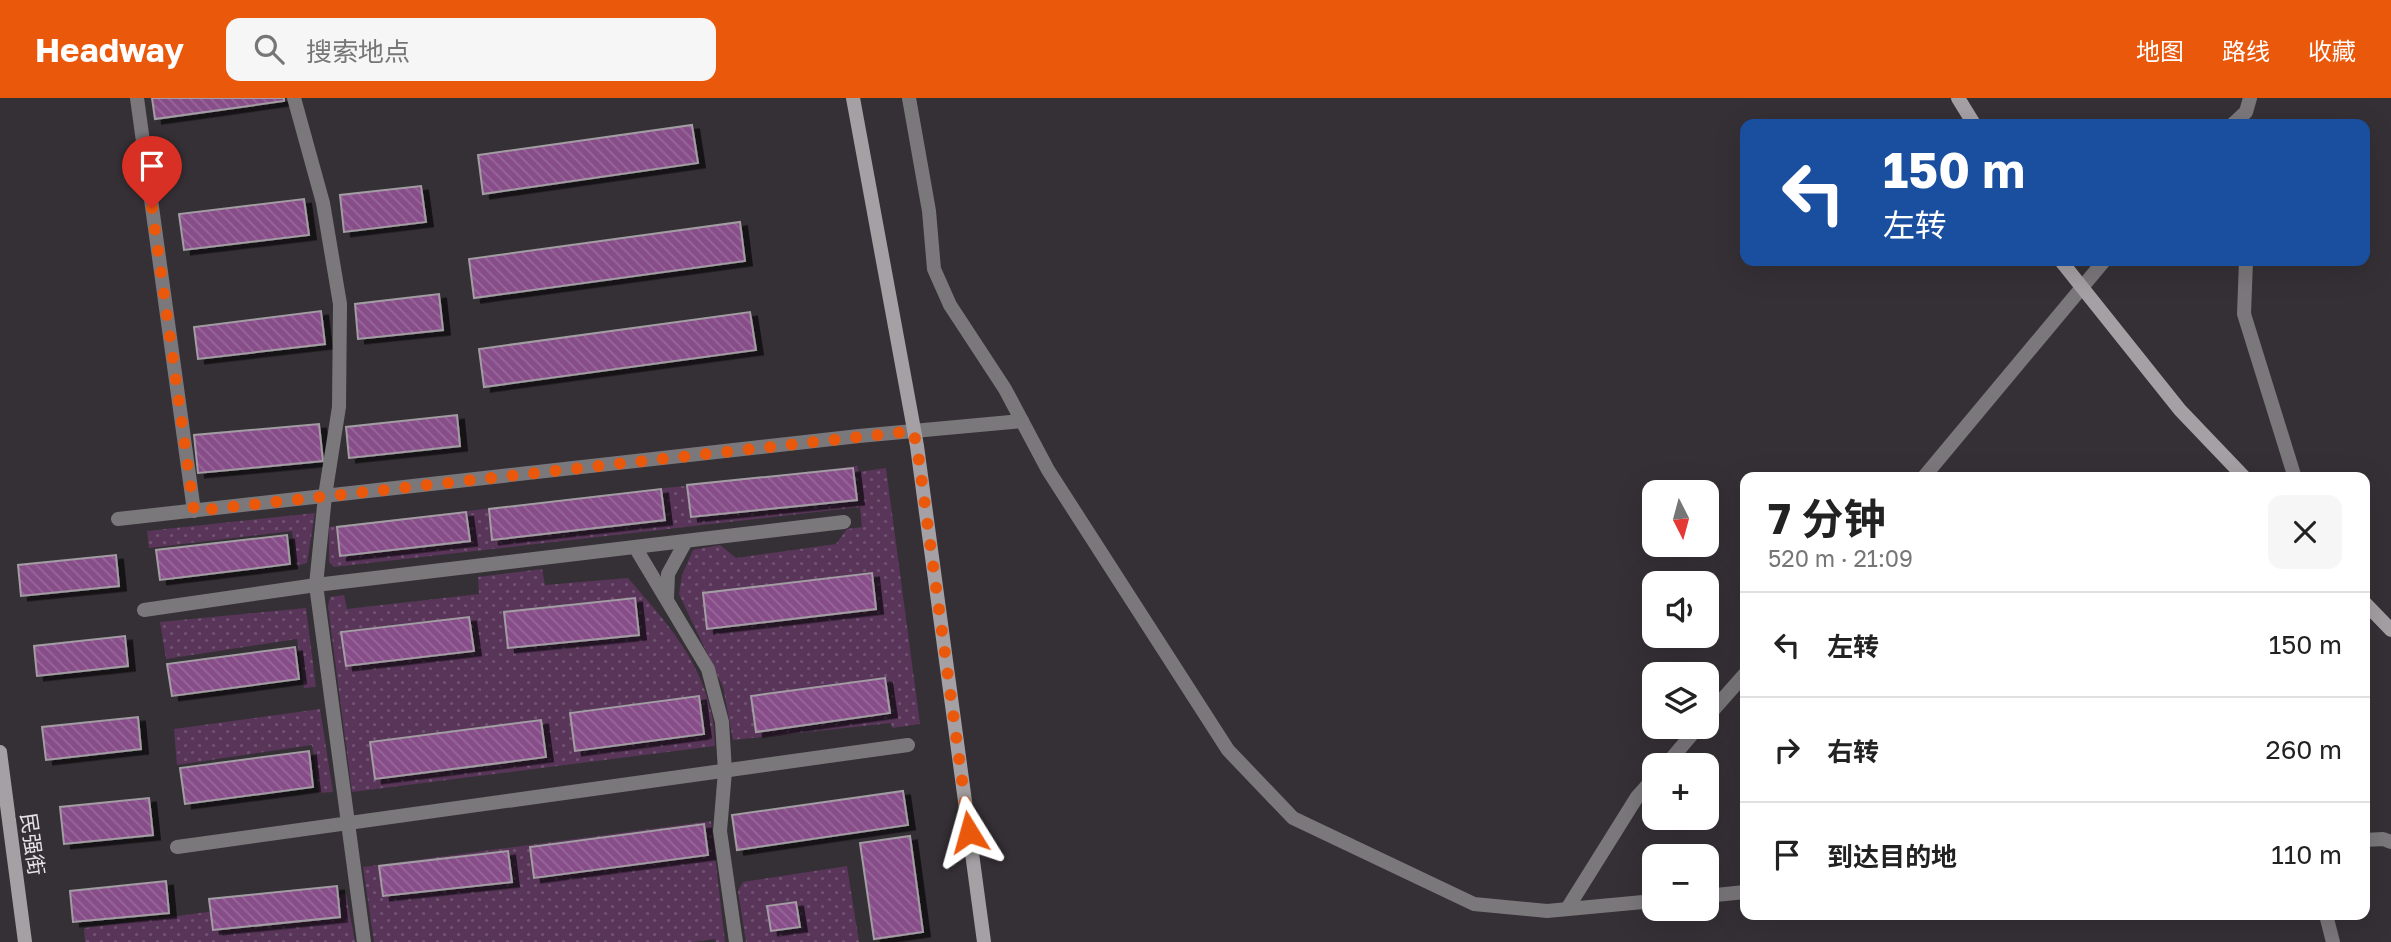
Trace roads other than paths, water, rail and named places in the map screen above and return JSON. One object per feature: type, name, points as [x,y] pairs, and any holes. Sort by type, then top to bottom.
[{"type":"street","points":[[137,98],[194,511]]},
{"type":"street","points":[[294,98],[323,203],[340,304],[339,407],[325,496],[316,585],[364,942]]},
{"type":"street","points":[[853,98],[921,473],[984,942]]},
{"type":"street","points":[[909,98],[929,211],[934,269],[950,304],[1005,389],[1048,470],[1228,750],[1293,818],[1474,904],[1547,911],[1642,902]]},
{"type":"street","points":[[1958,98],[1971,119]]},
{"type":"street","points":[[2065,266],[2180,410],[2239,472]]},
{"type":"street","points":[[1928,472],[2100,266]]},
{"type":"street","points":[[2246,266],[2244,314],[2293,472]]},
{"type":"street","points":[[118,519],[1022,421]]},
{"type":"street","points":[[144,610],[316,585],[844,522]]},
{"type":"street","points":[[667,598],[668,574],[686,541]]},
{"type":"street","points":[[635,547],[708,669],[722,722],[725,771],[720,831],[736,942]]},
{"type":"street","points":[[2370,608],[2391,630]]},
{"type":"street","points":[[1719,703],[1740,680]]},
{"type":"street","points":[[1675,753],[1688,739]]},
{"type":"street","points":[[177,847],[908,745]]},
{"type":"street","name":"民强街","points":[[0,752],[25,942]]},
{"type":"street","points":[[1567,909],[1642,791]]},
{"type":"street","points":[[2370,840],[2383,839],[2391,842]]},
{"type":"street","points":[[1719,895],[1740,893]]},
{"type":"street","points":[[2327,920],[2333,942]]}]
